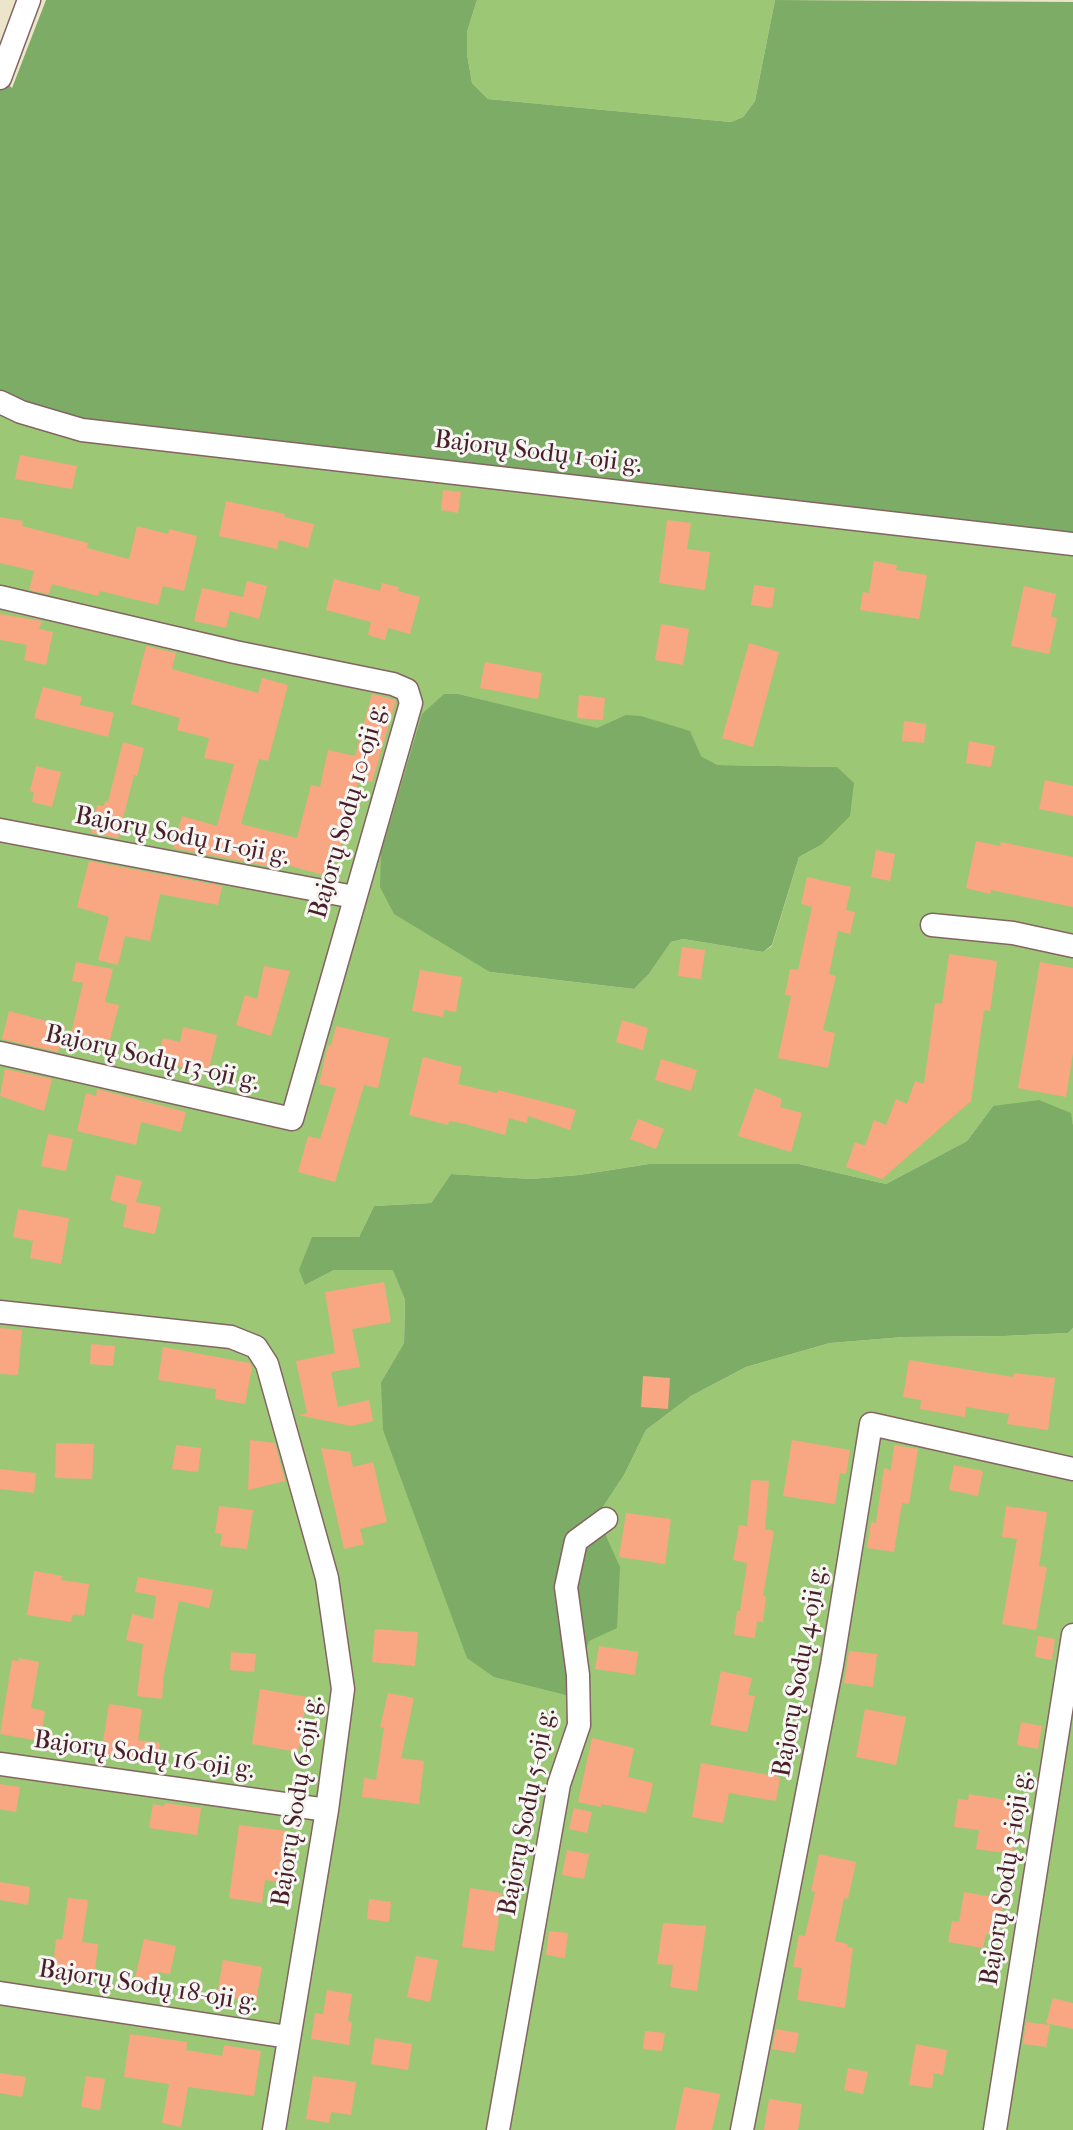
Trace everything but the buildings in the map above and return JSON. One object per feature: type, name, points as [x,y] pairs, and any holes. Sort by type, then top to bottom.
[{"type":"street","points":[[0,78],[29,0]]},
{"type":"street","name":"Bajorų Sodų 1-oji g.","points":[[0,402],[21,412],[82,430],[1073,544]]},
{"type":"street","name":"Bajorų Sodų 10-oji g.","points":[[0,597],[235,652],[393,684],[407,690],[411,703],[292,1119]]},
{"type":"street","name":"Bajorų Sodų 11-oji g.","points":[[0,830],[354,897]]},
{"type":"street","points":[[932,925],[1013,933],[1073,946]]},
{"type":"street","name":"Bajorų Sodų 13-oji g.","points":[[0,1053],[292,1119]]},
{"type":"street","name":"Bajorų Sodų 6-oji g.","points":[[0,1312],[231,1337],[256,1347],[267,1364],[327,1578],[343,1689],[327,1810],[274,2130]]},
{"type":"street","name":"Bajorų Sodų 4-oji g.","points":[[742,2130],[829,1680],[871,1424],[1073,1469]]},
{"type":"street","name":"Bajorų Sodų 5-oji g.","points":[[498,2130],[559,1784],[579,1725],[578,1675],[566,1587],[576,1541],[606,1519]]},
{"type":"street","name":"Bajorų Sodų 3-ioji g.","points":[[995,2130],[1073,1635]]},
{"type":"street","name":"Bajorų Sodų 16-oji g.","points":[[0,1764],[327,1810]]},
{"type":"street","name":"Bajorų Sodų 18-oji g.","points":[[0,1993],[288,2037]]},
{"type":"green space","points":[[46,0],[477,0],[467,32],[467,54],[472,83],[488,99],[731,122],[743,117],[755,101],[775,0],[1073,2],[1073,534],[82,422],[0,394],[0,76],[12,88]]},
{"type":"green space","points":[[477,0],[775,0],[755,101],[743,117],[731,122],[488,99],[472,83],[467,54],[467,32]]},
{"type":"green space","points":[[0,394],[1073,534],[1073,1125],[1070,1113],[993,1106],[967,1141],[886,1184],[799,1164],[649,1164],[531,1179],[451,1174],[431,1203],[374,1206],[359,1237],[305,1285],[334,1270],[393,1269],[405,1300],[404,1343],[381,1382],[570,1695],[589,1640],[597,1516],[624,1475],[646,1430],[691,1396],[746,1367],[830,1343],[904,1337],[1068,1333],[1073,1328],[1073,2130],[0,2130]],"holes":[[[459,694],[701,756],[718,765],[836,767],[821,845],[799,857],[772,946],[763,952],[683,939],[671,942],[649,974],[634,989],[490,972]]]},
{"type":"green space","points":[[444,694],[459,694],[597,728],[626,715],[641,716],[690,731],[701,756],[718,765],[837,767],[854,783],[850,816],[821,845],[799,857],[772,945],[763,952],[683,939],[671,942],[649,974],[634,989],[490,972],[394,914],[380,887],[381,853],[422,714]]},
{"type":"green space","points":[[1039,1100],[1071,1113],[1073,1125],[1073,1328],[1068,1333],[904,1337],[830,1343],[746,1367],[691,1396],[646,1430],[624,1475],[597,1516],[620,1567],[617,1628],[589,1641],[570,1696],[494,1677],[467,1658],[383,1430],[381,1382],[404,1343],[405,1300],[393,1270],[334,1270],[305,1285],[299,1270],[312,1237],[359,1237],[374,1206],[431,1203],[451,1174],[531,1179],[649,1164],[799,1164],[886,1184],[967,1141],[993,1106]]}]
